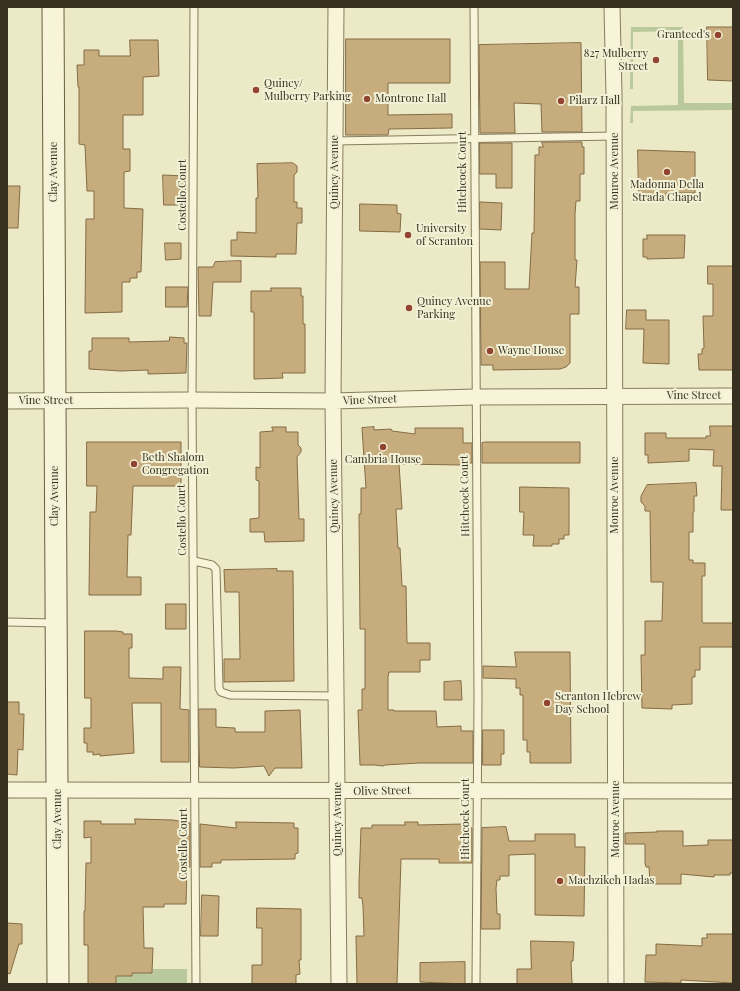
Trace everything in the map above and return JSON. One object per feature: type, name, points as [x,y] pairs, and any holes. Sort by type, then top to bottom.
[{"type":"main road","name":"Clay Avenue","points":[[53,7],[58,984]]},
{"type":"street","name":"Quincy Avenue","points":[[336,7],[333,402],[339,984]]},
{"type":"street","name":"Monroe Avenue","points":[[612,7],[614,136],[616,984]]},
{"type":"street","name":"Vine Street","points":[[7,401],[192,400],[333,402],[475,396],[733,396]]},
{"type":"street","name":"Olive Street","points":[[7,790],[338,791],[616,789],[733,791]]},
{"type":"lane","name":"Costello Court","points":[[194,7],[192,400],[196,984]]},
{"type":"lane","name":"Hitchcock Court","points":[[474,7],[475,396],[478,690],[476,984]]},
{"type":"lane","points":[[335,141],[614,136]]},
{"type":"lane","points":[[194,562],[212,565],[216,569],[219,688],[221,692],[230,695],[337,696]]},
{"type":"lane","points":[[7,622],[56,623]]},
{"type":"green space","points":[[631,27],[683,27],[684,103],[733,103],[733,110],[633,111],[633,123],[630,123],[631,106],[678,105],[678,31],[633,32],[633,89],[630,89]]},
{"type":"green space","points":[[153,969],[187,969],[187,984],[116,984],[116,976],[132,976],[132,973],[152,973]]},
{"type":"building","points":[[707,27],[733,27],[733,81],[708,80]]},
{"type":"building","name":"Montrone Hall","points":[[346,39],[450,39],[450,83],[388,83],[388,115],[452,114],[452,128],[389,129],[388,135],[346,135]]},
{"type":"building","points":[[130,40],[158,40],[159,76],[143,77],[143,115],[123,115],[123,149],[130,149],[130,171],[124,172],[124,208],[143,209],[141,272],[137,272],[137,278],[130,278],[130,282],[122,282],[122,312],[85,313],[86,219],[94,219],[94,191],[87,191],[85,145],[79,144],[79,87],[77,65],[84,65],[84,50],[99,50],[99,56],[130,56]]},
{"type":"building","name":"Pilarz Hall","points":[[581,43],[582,132],[542,132],[541,104],[514,103],[515,133],[480,133],[479,45]]},
{"type":"building","points":[[542,142],[582,142],[582,147],[584,147],[584,174],[580,174],[580,201],[576,201],[575,214],[575,260],[577,260],[575,287],[579,287],[579,314],[570,314],[570,363],[566,367],[560,369],[493,370],[493,365],[481,365],[480,262],[505,262],[505,289],[529,289],[532,233],[534,233],[535,155],[539,155],[539,147],[543,147]]},
{"type":"building","points":[[480,143],[512,143],[512,188],[496,188],[496,174],[480,174]]},
{"type":"building","name":"Madonna Della Strada Chapel","points":[[638,150],[695,152],[695,193],[666,193],[666,200],[639,199]]},
{"type":"building","points":[[293,163],[297,166],[297,172],[294,175],[294,202],[297,202],[297,208],[302,208],[302,223],[297,223],[296,254],[276,254],[276,257],[231,256],[231,240],[237,240],[237,232],[256,233],[256,198],[258,198],[257,164]]},
{"type":"building","points":[[163,175],[185,176],[186,205],[164,205]]},
{"type":"building","points":[[7,186],[20,186],[18,228],[7,228]]},
{"type":"building","points":[[480,202],[502,203],[501,230],[480,229]]},
{"type":"building","points":[[360,204],[397,205],[397,213],[401,214],[400,232],[360,231]]},
{"type":"building","points":[[647,235],[685,235],[684,258],[647,259],[647,257],[643,257],[643,239],[647,239]]},
{"type":"building","points":[[165,243],[181,243],[181,259],[166,260]]},
{"type":"building","points":[[241,261],[241,282],[213,282],[211,316],[199,316],[198,267],[213,267],[215,262]]},
{"type":"building","points":[[708,266],[733,266],[733,370],[699,370],[698,354],[702,354],[702,349],[704,348],[703,316],[713,316],[713,284],[708,284]]},
{"type":"building","points":[[166,287],[188,287],[187,307],[166,307]]},
{"type":"building","points":[[271,288],[301,288],[301,296],[303,296],[303,324],[305,324],[305,373],[282,373],[283,378],[254,379],[254,312],[251,312],[251,291],[271,291]]},
{"type":"building","points":[[627,310],[646,310],[646,320],[669,320],[669,364],[643,363],[644,329],[626,329]]},
{"type":"building","points":[[170,337],[184,338],[184,343],[187,343],[186,373],[148,374],[148,370],[121,371],[89,369],[89,351],[92,351],[92,338],[129,338],[129,342],[169,341]]},
{"type":"building","points":[[710,426],[733,426],[733,510],[721,510],[722,466],[713,466],[714,450],[689,449],[689,461],[648,463],[648,455],[645,455],[645,433],[666,433],[666,438],[706,438],[706,436],[710,436]]},
{"type":"building","points":[[272,427],[286,427],[286,432],[298,432],[298,445],[301,448],[301,452],[297,457],[299,519],[304,519],[304,541],[265,542],[264,532],[250,532],[250,519],[259,518],[259,481],[256,480],[256,467],[260,468],[260,432],[273,431]]},
{"type":"building","points":[[374,427],[374,430],[391,429],[392,431],[415,434],[415,428],[463,428],[463,443],[472,443],[472,463],[464,463],[464,465],[399,464],[402,509],[396,509],[402,586],[406,586],[407,643],[430,643],[430,660],[420,660],[420,672],[389,672],[388,710],[436,711],[437,727],[461,726],[461,731],[473,731],[473,763],[419,763],[383,766],[360,765],[358,710],[362,710],[362,689],[365,689],[365,629],[360,629],[359,514],[361,514],[361,488],[366,488],[362,428]]},
{"type":"building","points":[[87,442],[181,442],[181,486],[133,486],[131,535],[128,535],[127,577],[141,577],[141,595],[89,595],[90,512],[96,512],[97,486],[87,486]]},
{"type":"building","points":[[580,442],[580,463],[482,463],[482,443]]},
{"type":"building","points":[[696,483],[697,496],[694,496],[693,532],[689,532],[689,560],[693,560],[693,563],[705,563],[705,576],[702,576],[702,621],[703,623],[733,623],[733,647],[700,647],[700,670],[695,670],[695,677],[692,677],[692,704],[672,705],[672,709],[642,708],[641,655],[645,655],[645,621],[662,621],[663,582],[651,582],[650,511],[645,511],[645,506],[641,502],[641,496],[647,485]]},
{"type":"building","points":[[520,487],[569,488],[569,535],[564,535],[564,539],[559,539],[559,544],[552,544],[552,546],[533,546],[534,535],[523,535],[524,512],[520,512]]},
{"type":"building","points":[[277,569],[277,571],[293,571],[294,681],[224,682],[224,659],[240,659],[239,592],[225,592],[224,570]]},
{"type":"building","points":[[166,604],[186,604],[186,629],[166,629]]},
{"type":"building","points":[[85,631],[116,631],[123,632],[123,634],[132,634],[132,648],[129,648],[129,678],[163,679],[163,667],[181,667],[180,709],[189,710],[189,762],[161,762],[161,703],[132,703],[134,753],[100,756],[100,754],[93,755],[93,752],[87,752],[87,743],[84,743],[84,728],[91,728],[91,698],[85,698]]},
{"type":"building","name":"Scranton Hebrew Day School","points":[[515,652],[570,652],[571,763],[530,763],[530,752],[527,752],[527,740],[523,740],[523,695],[520,695],[520,688],[516,688],[516,679],[483,678],[483,666],[516,667]]},
{"type":"building","points":[[461,681],[462,700],[444,700],[444,682]]},
{"type":"building","points":[[7,702],[19,702],[19,714],[24,714],[23,750],[18,749],[17,775],[7,774]]},
{"type":"building","points":[[199,709],[216,709],[216,727],[235,728],[235,732],[265,732],[265,711],[300,710],[302,768],[275,768],[269,776],[264,766],[234,768],[200,767]]},
{"type":"building","points":[[483,730],[504,730],[504,754],[501,754],[501,765],[483,765]]},
{"type":"building","points":[[135,819],[173,820],[190,823],[190,867],[187,867],[186,904],[164,904],[164,907],[143,907],[144,948],[153,948],[152,973],[132,973],[132,976],[116,976],[116,984],[88,984],[88,945],[84,945],[84,911],[86,863],[91,863],[91,837],[84,838],[84,821],[101,821],[101,824],[135,824]]},
{"type":"building","points":[[236,822],[294,823],[294,828],[298,828],[298,853],[295,854],[295,859],[221,860],[221,863],[212,863],[212,867],[200,867],[200,824],[236,828]]},
{"type":"building","points":[[405,822],[418,822],[418,825],[463,824],[463,828],[472,828],[472,863],[439,863],[439,859],[401,859],[397,984],[357,984],[356,936],[364,936],[362,898],[359,898],[361,828],[372,828],[372,825],[405,825]]},
{"type":"building","name":"Machzikeh Hadas","points":[[506,827],[509,841],[535,841],[535,834],[575,834],[575,847],[585,847],[584,916],[535,915],[535,854],[509,855],[509,876],[500,876],[500,880],[497,880],[496,888],[497,914],[500,914],[500,929],[481,929],[482,828]]},
{"type":"building","points":[[683,831],[683,846],[708,845],[708,840],[733,840],[733,873],[730,873],[730,875],[714,875],[714,877],[681,874],[681,884],[655,884],[656,882],[650,882],[649,867],[646,867],[645,863],[645,844],[625,844],[625,833]]},
{"type":"building","points":[[202,895],[219,896],[218,936],[201,936]]},
{"type":"building","points":[[257,908],[301,909],[301,960],[299,960],[300,974],[296,975],[296,984],[252,984],[252,965],[262,965],[262,928],[257,928]]},
{"type":"building","points":[[7,923],[22,924],[22,944],[19,944],[10,974],[7,973]]},
{"type":"building","points":[[707,934],[733,934],[733,983],[681,980],[681,983],[645,982],[646,955],[656,955],[656,944],[702,946],[702,938],[707,938]]},
{"type":"building","points":[[531,941],[574,942],[573,961],[571,961],[572,984],[517,984],[517,969],[531,969]]},
{"type":"building","points":[[465,962],[465,984],[420,982],[420,963]]},
{"type":"place","name":"Granteed's","points":[[718,35]]},
{"type":"place","name":"827 Mulberry Street","points":[[656,60]]},
{"type":"place","name":"Quincy/ Mulberry Parking","points":[[256,90]]},
{"type":"place","name":"Montrone Hall","points":[[367,99]]},
{"type":"place","name":"Pilarz Hall","points":[[561,101]]},
{"type":"place","name":"Madonna Della Strada Chapel","points":[[667,172]]},
{"type":"place","name":"University of Scranton","points":[[408,235]]},
{"type":"place","name":"Quincy Avenue Parking","points":[[409,308]]},
{"type":"place","name":"Wayne House","points":[[490,351]]},
{"type":"place","name":"Cambria House","points":[[383,447]]},
{"type":"place","name":"Beth Shalom Congregation","points":[[134,464]]},
{"type":"place","name":"Scranton Hebrew Day School","points":[[547,703]]},
{"type":"place","name":"Machzikeh Hadas","points":[[560,881]]}]
